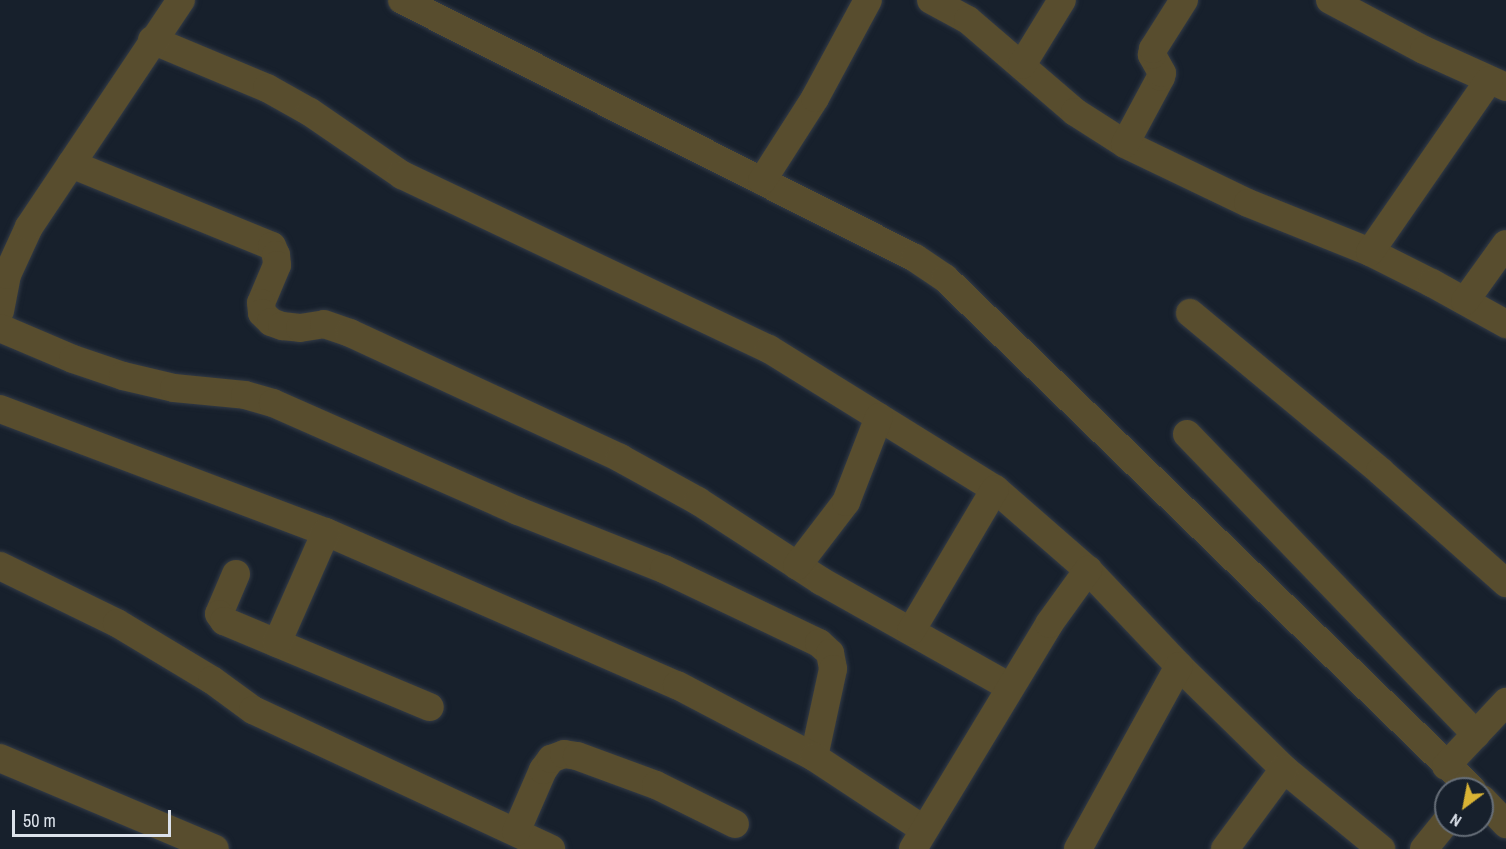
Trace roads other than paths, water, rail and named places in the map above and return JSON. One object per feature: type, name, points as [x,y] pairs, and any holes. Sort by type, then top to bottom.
[{"type":"street","points":[[0,311],[7,275],[29,228],[152,40],[181,0]]},
{"type":"street","points":[[402,0],[915,258],[945,279],[1458,777]]},
{"type":"street","points":[[762,182],[815,98],[868,0]]},
{"type":"street","points":[[931,0],[968,20],[1075,112],[1125,144],[1248,203],[1370,252],[1506,324]]},
{"type":"street","points":[[1022,65],[1062,0]]},
{"type":"street","points":[[1125,144],[1161,77],[1162,73],[1152,55],[1153,49],[1184,0]]},
{"type":"street","points":[[1330,0],[1424,50],[1498,83],[1370,252]]},
{"type":"street","points":[[152,40],[267,88],[310,112],[402,174],[769,349],[995,489],[1088,570],[1179,666],[1284,769],[1381,849]]},
{"type":"street","points":[[71,164],[272,246],[277,265],[261,303],[262,313],[271,322],[282,327],[300,328],[324,324],[350,333],[620,458],[698,501],[797,566],[1010,687]]},
{"type":"street","points":[[1465,301],[1506,244]]},
{"type":"street","points":[[1190,313],[1380,471],[1506,583]]},
{"type":"street","points":[[0,328],[73,359],[123,376],[174,388],[245,395],[273,403],[518,512],[664,569],[819,643],[830,653],[833,669],[814,757]]},
{"type":"street","points":[[0,409],[326,532],[677,685],[814,757],[918,839],[1048,624],[1088,570]]},
{"type":"street","points":[[797,566],[846,502],[879,417]]},
{"type":"street","points":[[1187,434],[1476,734]]},
{"type":"street","points":[[911,631],[995,489]]},
{"type":"street","points":[[277,643],[326,532]]},
{"type":"street","points":[[0,566],[117,623],[212,680],[253,710],[551,849]]},
{"type":"street","points":[[236,574],[220,618],[430,707]]},
{"type":"street","points":[[1078,849],[1179,666]]},
{"type":"street","points":[[1446,766],[1506,702]]},
{"type":"street","points":[[516,832],[543,770],[551,759],[564,754],[578,756],[656,785],[735,824]]},
{"type":"street","points":[[0,758],[215,849]]},
{"type":"street","points":[[1225,849],[1284,769]]},
{"type":"street","points":[[1494,812],[1506,824]]},
{"type":"street","points":[[1424,849],[1434,837]]}]
